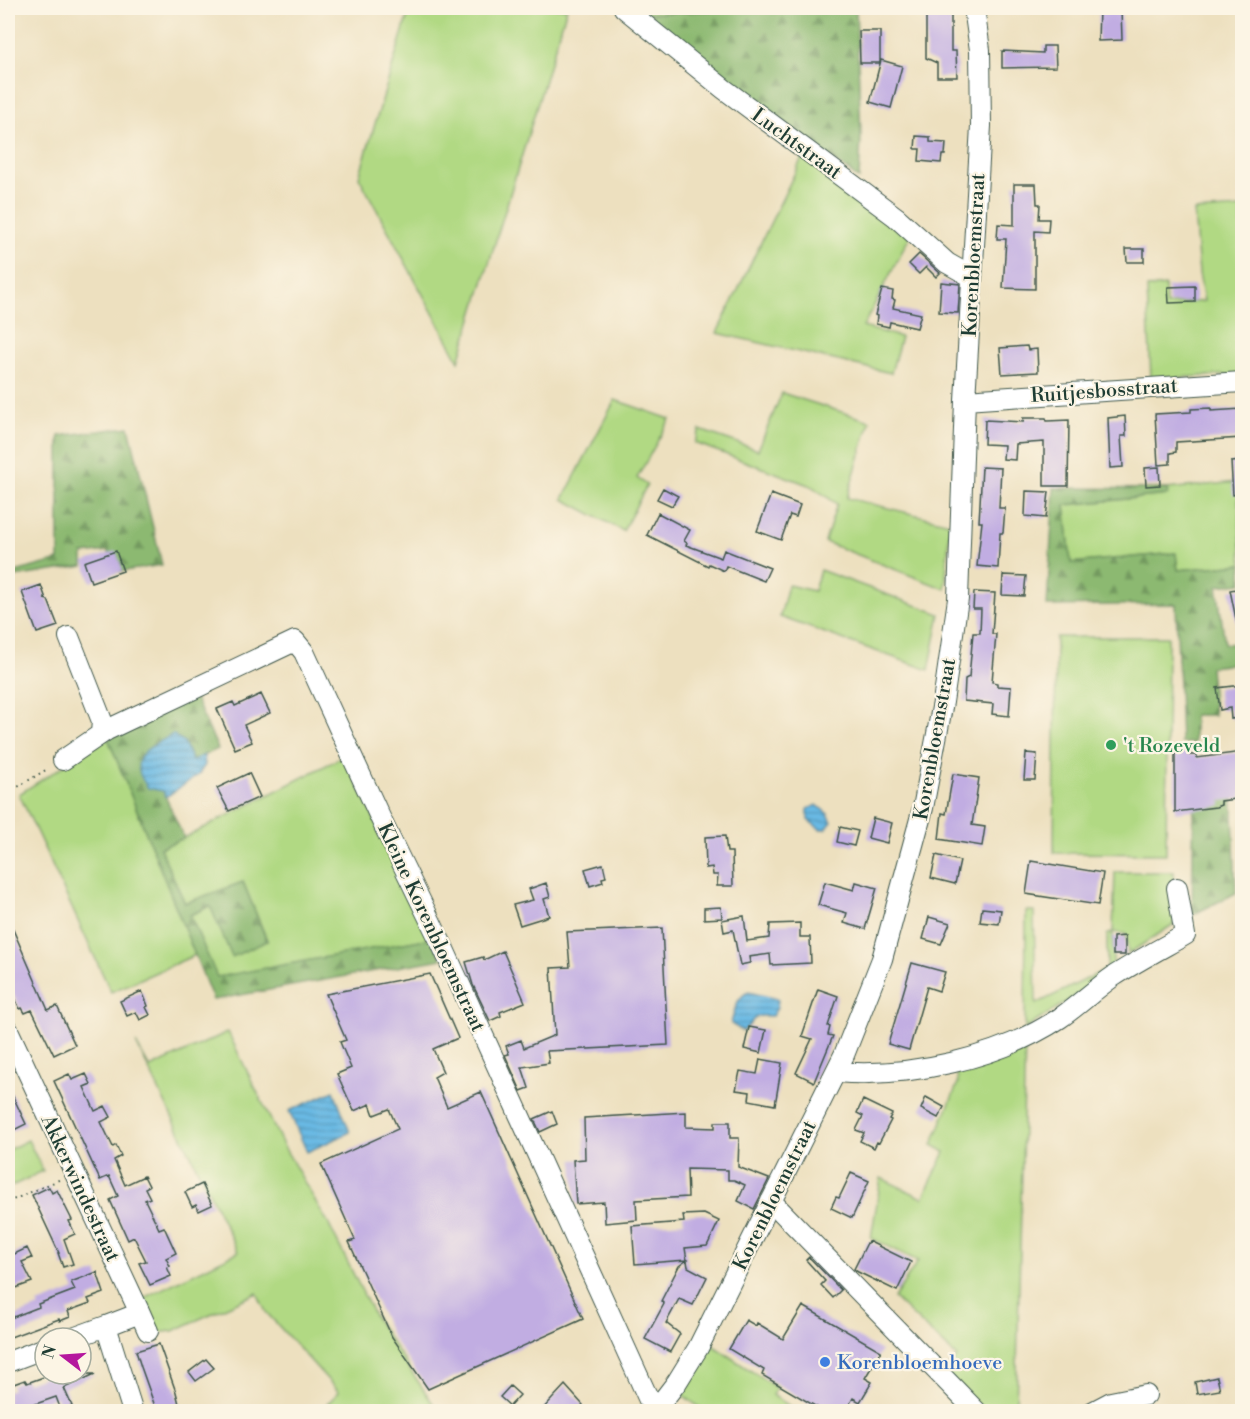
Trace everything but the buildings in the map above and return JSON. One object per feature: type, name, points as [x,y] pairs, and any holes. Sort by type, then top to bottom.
[{"type":"street","name":"Luchtstraat","points":[[624,8],[724,89],[896,217],[947,263],[972,277]]},
{"type":"street","name":"Korenbloemstraat","points":[[654,1411],[677,1382],[698,1348],[836,1072],[882,959],[925,797],[943,702],[958,599],[965,400],[981,116],[980,50],[974,8]]},
{"type":"street","name":"Ruitjesbosstraat","points":[[965,400],[1242,382]]},
{"type":"street","points":[[63,760],[101,733],[102,721],[69,637]]},
{"type":"street","name":"Kleine Korenbloemstraat","points":[[101,733],[295,641],[304,652],[442,945],[654,1411]]},
{"type":"street","points":[[836,1072],[864,1074],[943,1065],[1023,1038],[1059,1018],[1114,976],[1185,934],[1177,888]]},
{"type":"street","name":"Akkerwindestraat","points":[[8,1030],[144,1322],[106,1326],[93,1331]]},
{"type":"street","points":[[771,1201],[977,1412]]},
{"type":"street","points":[[106,1326],[133,1412]]},
{"type":"street","points":[[8,1362],[33,1353]]},
{"type":"street","points":[[1092,1412],[1111,1402],[1146,1395]]},
{"type":"path","points":[[8,793],[63,760]]},
{"type":"path","points":[[8,1202],[74,1173]]},
{"type":"green space","points":[[410,8],[567,8],[459,361],[359,177]]},
{"type":"green space","points":[[631,8],[768,8],[639,14]]},
{"type":"green space","points":[[768,8],[856,8],[861,136],[859,179],[639,14]]},
{"type":"green space","points":[[804,154],[911,234],[863,327],[901,337],[891,373],[717,333]]},
{"type":"green space","points":[[1242,208],[1242,374],[1151,379],[1147,288],[1165,286],[1166,305],[1204,301],[1199,273],[1194,211]]},
{"type":"green space","points":[[782,393],[870,421],[847,498],[950,523],[945,589],[825,542],[837,504],[811,486],[695,443],[700,430],[758,450]]},
{"type":"green space","points":[[615,400],[670,419],[637,478],[647,485],[623,531],[563,499]]},
{"type":"green space","points":[[129,427],[162,565],[113,573],[108,551],[83,554],[83,566],[9,578],[8,574],[59,560],[59,436]]},
{"type":"green space","points":[[1237,482],[1242,564],[1178,570],[1175,553],[1071,563],[1065,505],[1167,495],[1167,489]]},
{"type":"green space","points":[[1054,488],[1167,489],[1168,495],[1065,505],[1071,563],[1176,553],[1178,570],[1242,564],[1242,583],[1217,586],[1225,644],[1242,643],[1242,663],[1210,667],[1214,715],[1194,715],[1194,743],[1181,743],[1176,604],[1047,606]]},
{"type":"green space","points":[[820,570],[940,614],[929,670],[780,617],[788,585],[814,591]]},
{"type":"green space","name":"'t Rozeveld","points":[[1056,637],[1168,637],[1166,854],[1054,853]]},
{"type":"green space","points":[[194,696],[218,749],[192,761],[184,743],[163,791],[184,838],[160,848],[185,903],[243,882],[267,941],[232,957],[210,906],[190,915],[217,977],[431,938],[442,959],[213,1000],[108,738]]},
{"type":"green space","points":[[108,738],[195,955],[111,992],[19,794]]},
{"type":"green space","points":[[344,756],[431,938],[217,978],[190,915],[210,906],[267,940],[243,882],[185,904],[159,848],[184,838]]},
{"type":"green space","points":[[1194,788],[1232,788],[1236,893],[1192,915]]},
{"type":"green space","points":[[1115,872],[1174,872],[1174,924],[1128,954],[1126,934],[1113,932]]},
{"type":"green space","points":[[1026,911],[1034,911],[1036,1004],[1107,969],[1107,935],[1113,932],[1113,971],[1025,1029]]},
{"type":"green space","points":[[228,1032],[283,1145],[328,1223],[376,1319],[438,1411],[320,1411],[339,1392],[266,1312],[257,1293],[173,1331],[155,1333],[141,1299],[238,1252],[136,1043],[150,1068]]},
{"type":"green space","points":[[1025,1042],[1016,1411],[982,1411],[943,1373],[957,1357],[894,1298],[918,1261],[871,1238],[881,1178],[923,1198],[945,1152],[932,1145],[958,1083],[956,1066]]},
{"type":"green space","points":[[28,1140],[43,1171],[8,1188],[8,1150]]},
{"type":"green space","points":[[712,1345],[777,1388],[772,1395],[798,1411],[705,1411],[681,1394]]},
{"type":"water","points":[[173,734],[184,743],[192,761],[204,755],[205,765],[198,775],[166,797],[163,791],[148,788],[138,768],[142,755],[148,749]]},
{"type":"water","points":[[817,805],[828,814],[832,822],[826,829],[820,829],[808,820],[808,809]]},
{"type":"water","points":[[748,992],[778,999],[777,1008],[772,1016],[755,1018],[743,1031],[731,1024],[738,1002]]},
{"type":"water","points":[[334,1091],[350,1132],[307,1152],[289,1111]]},
{"type":"place","name":"'t Rozeveld","points":[[1111,745]]},
{"type":"place","name":"Korenbloemhoeve","points":[[825,1362]]}]
